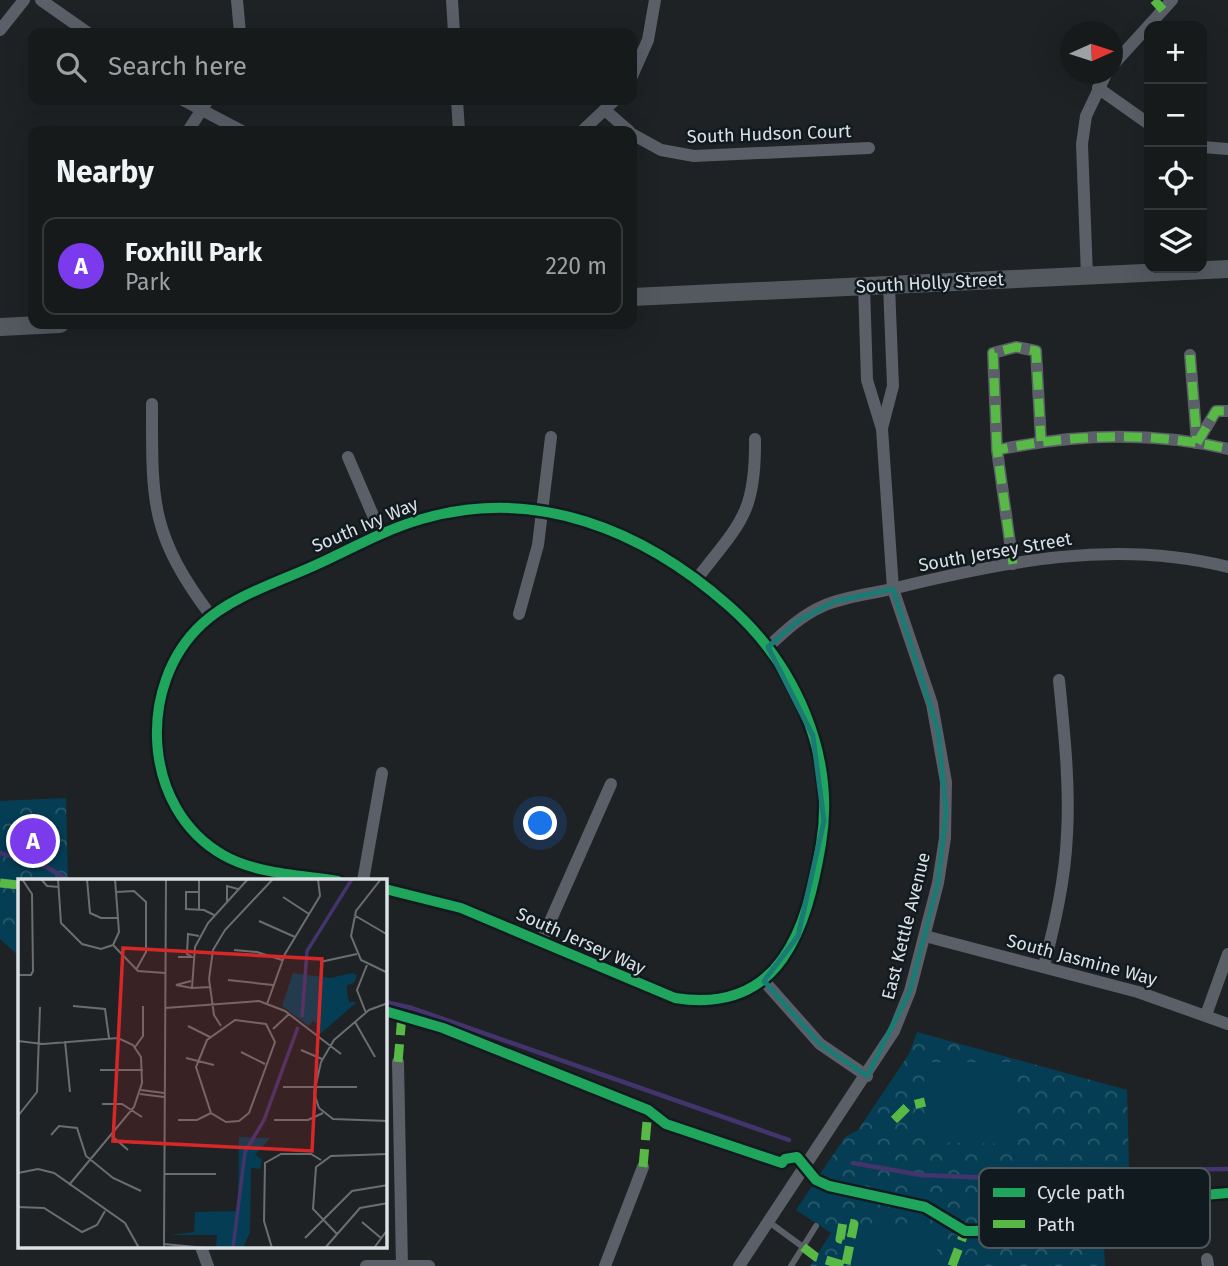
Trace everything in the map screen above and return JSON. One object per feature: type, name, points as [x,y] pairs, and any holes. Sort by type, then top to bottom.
[{"type":"main road","name":"South Holly Street","points":[[637,297],[1228,269]]},
{"type":"main road","points":[[0,327],[28,326]]},
{"type":"street","points":[[0,30],[24,0]]},
{"type":"street","points":[[41,0],[81,28]]},
{"type":"street","points":[[237,0],[240,28]]},
{"type":"street","points":[[452,0],[454,28]]},
{"type":"street","points":[[637,65],[648,40],[655,0]]},
{"type":"street","points":[[1123,54],[1172,0]]},
{"type":"street","points":[[1087,276],[1082,144],[1086,116],[1100,84]]},
{"type":"street","points":[[1098,88],[1144,120]]},
{"type":"street","points":[[191,126],[205,105],[235,126]]},
{"type":"street","points":[[457,105],[459,126]]},
{"type":"street","points":[[588,126],[611,105]]},
{"type":"street","name":"South Hudson Court","points":[[606,111],[623,126]]},
{"type":"street","name":"South Hudson Court","points":[[637,136],[661,150],[694,156],[869,148]]},
{"type":"street","points":[[1207,147],[1228,149]]},
{"type":"street","name":"East Kettle Avenue","points":[[881,429],[893,386],[889,285]]},
{"type":"street","name":"East Kettle Avenue","points":[[739,1266],[867,1076],[903,1011],[925,936],[942,862],[946,782],[932,704],[893,589],[881,429],[867,380],[864,286]]},
{"type":"street","points":[[1013,564],[997,450],[993,353],[1016,347],[1036,351],[1041,441]]},
{"type":"street","points":[[1189,355],[1197,443]]},
{"type":"street","points":[[152,404],[153,490],[159,526],[175,565],[211,616],[176,656],[161,695],[159,752],[170,798],[188,827],[222,855],[259,868],[326,879]]},
{"type":"street","points":[[1197,443],[1216,411],[1228,411]]},
{"type":"street","points":[[519,614],[535,557],[551,436]]},
{"type":"street","points":[[997,450],[1041,441],[1114,436],[1197,443],[1228,449]]},
{"type":"street","points":[[696,580],[743,520],[753,491],[755,439]]},
{"type":"street","name":"South Ivy Way","points":[[348,457],[382,534]]},
{"type":"street","name":"South Ivy Way","points":[[211,616],[382,534],[419,520],[498,506],[542,510],[586,520],[624,534],[696,580],[736,612],[768,647],[797,692],[810,726],[822,778],[824,821],[818,861],[798,936],[779,967],[764,981]]},
{"type":"street","name":"South Jersey Street","points":[[768,647],[799,620],[824,606],[1065,554],[1139,552],[1228,567]]},
{"type":"street","points":[[1044,966],[1058,908],[1068,834],[1066,759],[1059,680]]},
{"type":"street","points":[[363,879],[382,773]]},
{"type":"street","points":[[541,942],[611,784]]},
{"type":"street","name":"South Jersey Way","points":[[387,890],[461,908],[675,998],[715,999],[746,990],[764,981]]},
{"type":"street","name":"South Jasmine Way","points":[[925,936],[1138,992],[1228,1024]]},
{"type":"street","points":[[1206,1015],[1228,954]]},
{"type":"street","points":[[764,981],[820,1044],[867,1076]]},
{"type":"street","points":[[398,1062],[402,1265]]},
{"type":"street","points":[[605,1266],[643,1167]]},
{"type":"street","points":[[201,1248],[208,1266]]},
{"type":"street","points":[[366,1266],[429,1266]]},
{"type":"lane","points":[[769,1222],[803,1247]]},
{"type":"lane","points":[[791,1266],[816,1226]]},
{"type":"highlighted area","points":[[893,589],[938,730],[946,811],[938,883],[910,991],[867,1076],[820,1044],[764,981],[798,936],[824,821],[813,736],[768,647],[799,620],[836,601]]},
{"type":"green space","points":[[66,798],[68,879],[18,879],[18,955],[0,939],[0,801]]},
{"type":"green space","points":[[917,1032],[1127,1090],[1129,1168],[979,1168],[979,1248],[1104,1248],[1105,1266],[810,1266],[831,1233],[796,1210],[845,1137],[858,1130],[909,1054]]},
{"type":"green space","points":[[924,1062],[1014,1062],[1013,1144],[925,1142]]},
{"type":"green space","points":[[859,1224],[939,1235],[935,1266],[851,1266]]},
{"type":"waterway","points":[[0,853],[47,867],[66,879]]},
{"type":"waterway","points":[[387,1002],[412,1008],[789,1140]]},
{"type":"waterway","points":[[853,1163],[921,1175],[979,1177]]},
{"type":"waterway","points":[[1210,1169],[1228,1169]]},
{"type":"marked path","points":[[1154,0],[1163,10]]},
{"type":"marked path","points":[[997,450],[993,353],[1016,347],[1036,351],[1041,441]]},
{"type":"marked path","points":[[1190,355],[1197,443]]},
{"type":"marked path","points":[[1197,443],[1216,411],[1228,411]]},
{"type":"marked path","points":[[1013,564],[997,450],[1055,441],[1112,437],[1170,439],[1228,449]]},
{"type":"marked path","points":[[0,883],[18,885]]},
{"type":"marked path","points":[[398,1062],[402,1015]]},
{"type":"marked path","points":[[894,1120],[908,1106],[925,1102]]},
{"type":"marked path","points":[[643,1167],[648,1110]]},
{"type":"marked path","points":[[846,1264],[854,1224],[843,1222],[840,1239],[850,1242]]},
{"type":"marked path","points":[[952,1266],[965,1231]]},
{"type":"marked path","points":[[803,1247],[816,1257],[846,1266]]},
{"type":"cycle path","points":[[323,879],[250,866],[223,855],[196,834],[176,808],[163,778],[157,745],[158,712],[166,679],[181,650],[214,614],[258,589],[409,523],[464,510],[506,508],[547,512],[624,536],[696,579],[753,629],[791,683],[805,713],[816,745],[822,777],[824,811],[815,875],[797,934],[782,959],[764,979],[741,993],[711,1000],[675,998],[461,908],[387,890]]},
{"type":"cycle path","points":[[387,1012],[443,1028],[648,1110],[666,1124],[782,1163],[785,1159],[797,1157],[816,1180],[829,1186],[925,1207],[965,1231],[979,1231]]},
{"type":"cycle path","points":[[1210,1195],[1228,1193]]},
{"type":"place","name":"Foxhill Park","points":[[33,841]]}]
